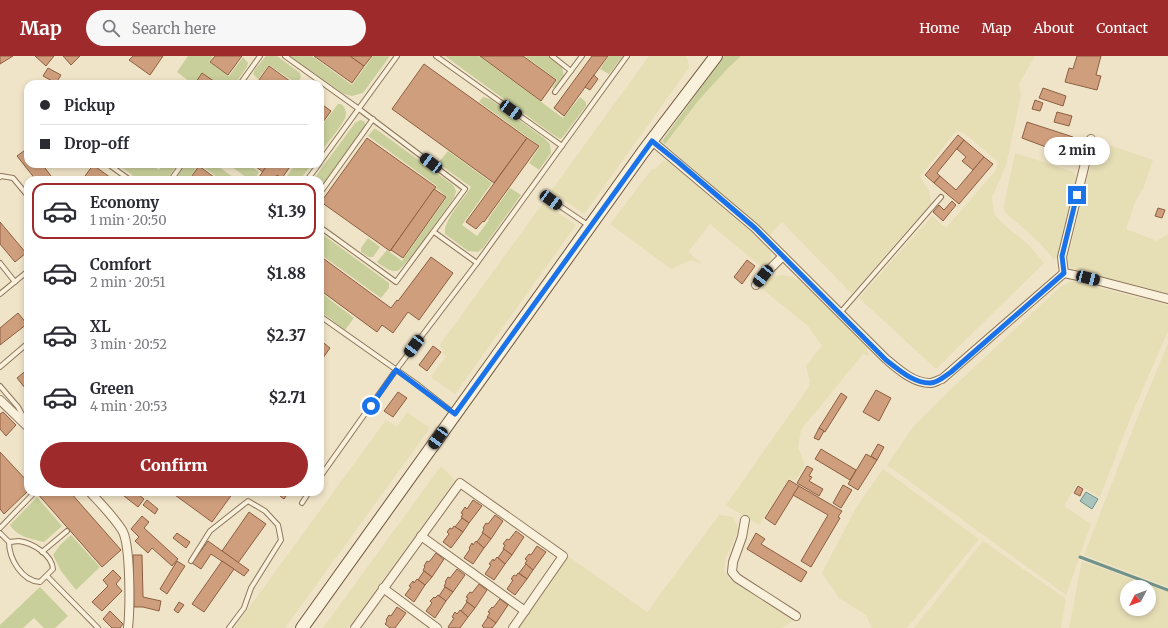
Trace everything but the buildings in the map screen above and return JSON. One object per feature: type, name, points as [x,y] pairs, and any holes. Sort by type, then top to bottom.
[{"type":"main road","points":[[302,628],[712,57]]},
{"type":"street","points":[[1064,273],[1062,256],[1091,139]]},
{"type":"street","points":[[652,141],[755,228],[869,344],[902,372],[918,380],[930,383],[942,379],[1064,273]]},
{"type":"street","points":[[756,286],[763,276],[783,256]]},
{"type":"street","points":[[1064,273],[1168,299]]},
{"type":"street","points":[[0,400],[24,422]]},
{"type":"street","points":[[355,628],[460,483],[563,556],[513,628]]},
{"type":"street","points":[[94,496],[123,531],[128,552],[130,615],[128,628]]},
{"type":"street","points":[[745,520],[742,537],[732,562],[732,572],[738,578],[796,616]]},
{"type":"street","points":[[421,536],[525,611]]},
{"type":"street","points":[[383,588],[437,628]]},
{"type":"lane","points":[[243,80],[260,56]]},
{"type":"lane","points":[[285,56],[319,80]]},
{"type":"lane","points":[[324,156],[397,56]]},
{"type":"lane","points":[[436,56],[562,146]]},
{"type":"lane","points":[[552,56],[571,71]]},
{"type":"lane","points":[[555,92],[582,56]]},
{"type":"lane","points":[[324,471],[396,370],[477,263],[627,56]]},
{"type":"lane","points":[[324,84],[465,189],[396,282],[324,230]]},
{"type":"lane","points":[[324,187],[373,119]]},
{"type":"lane","points":[[114,168],[124,176]]},
{"type":"lane","points":[[0,177],[13,178],[24,191]]},
{"type":"lane","points":[[839,313],[941,197]]},
{"type":"lane","points":[[551,200],[590,227]]},
{"type":"lane","points":[[434,232],[477,263]]},
{"type":"lane","points":[[0,263],[15,282]]},
{"type":"lane","points":[[0,294],[24,274]]},
{"type":"lane","points":[[324,319],[455,414]]},
{"type":"lane","points":[[0,367],[24,346]]},
{"type":"lane","points":[[0,386],[18,407],[24,418]]},
{"type":"lane","points":[[0,528],[31,496]]},
{"type":"lane","points":[[302,503],[307,496]]},
{"type":"lane","points":[[191,561],[210,531],[248,500],[266,512],[278,525],[281,540],[251,588],[244,608],[229,628]]},
{"type":"lane","points":[[42,552],[66,531]]},
{"type":"lane","points":[[1,535],[9,542],[19,541],[39,548],[53,564],[53,569],[40,582],[32,582],[16,565],[9,551],[9,542]]},
{"type":"lane","points":[[47,576],[98,628]]},
{"type":"shaded area","points":[[649,56],[686,56],[689,68],[584,214],[551,191]]},
{"type":"shaded area","points":[[741,56],[1035,56],[1019,84],[1021,95],[1006,166],[992,197],[994,214],[1003,224],[1030,246],[1044,263],[936,369],[859,298],[932,216],[946,228],[996,170],[998,162],[964,133],[956,131],[920,177],[929,191],[931,203],[852,294],[782,222],[769,236],[665,144],[698,101]]},
{"type":"shaded area","points":[[1097,141],[1153,160],[1143,189],[1136,199],[1126,229],[1157,241],[1168,234],[1168,296],[1070,267],[1067,260]]},
{"type":"shaded area","points":[[1015,153],[1071,171],[1075,174],[1077,180],[1057,258],[1053,259],[1042,245],[1005,212],[1004,205]]},
{"type":"shaded area","points":[[664,160],[670,163],[764,243],[771,253],[771,261],[764,269],[710,224],[688,252],[702,264],[691,260],[671,269],[610,224],[652,169],[655,169]]},
{"type":"shaded area","points":[[543,203],[576,225],[455,394],[431,377],[446,356],[442,353],[444,350],[439,346]]},
{"type":"shaded area","points":[[782,275],[793,277],[807,285],[818,295],[858,337],[867,348],[869,356],[863,354],[801,430],[798,447],[805,465],[795,481],[789,478],[759,525],[726,505],[808,388],[810,381],[806,366],[822,346],[808,326],[761,288],[769,278]]},
{"type":"shaded area","points":[[1072,281],[1168,305],[1168,331],[1132,414],[1100,497],[1077,484],[1064,506],[1091,524],[1066,595],[887,465],[913,427],[949,391],[1061,286]]},
{"type":"shaded area","points":[[1168,343],[1168,587],[1156,582],[1156,580],[1150,580],[1084,555]]},
{"type":"shaded area","points":[[407,412],[430,428],[285,628],[234,628],[386,420],[397,427]]},
{"type":"shaded area","points":[[441,466],[455,480],[348,628],[323,628]]},
{"type":"shaded area","points":[[883,469],[979,539],[907,628],[872,628],[866,615],[839,598],[822,573],[856,508]]},
{"type":"shaded area","points":[[719,515],[733,517],[739,529],[726,557],[724,570],[729,578],[793,621],[782,628],[518,628],[568,556],[647,612]]},
{"type":"shaded area","points":[[983,541],[1066,599],[1061,628],[914,628]]},
{"type":"shaded area","points":[[1082,561],[1135,580],[1120,580],[1120,616],[1156,616],[1156,588],[1168,592],[1168,628],[1069,628]]},
{"type":"green space","points":[[188,56],[213,56],[209,62],[229,76],[243,57],[248,63],[238,80],[188,80],[177,72]]},
{"type":"green space","points":[[266,56],[277,56],[300,73],[301,77],[299,80],[291,80],[269,65],[258,79],[253,74],[255,69]]},
{"type":"green space","points":[[290,56],[312,56],[352,85],[373,56],[390,56],[363,93],[352,96],[344,94]]},
{"type":"green space","points":[[445,56],[479,56],[563,118],[580,97],[586,102],[586,106],[560,139]]},
{"type":"green space","points":[[525,56],[549,56],[562,67],[564,76],[556,87],[552,88],[557,80]]},
{"type":"green space","points":[[609,56],[623,56],[609,74],[600,69]]},
{"type":"green space","points":[[724,56],[741,56],[698,101],[665,144],[662,141]]},
{"type":"green space","points":[[483,97],[490,99],[550,144],[551,153],[539,170],[529,163],[540,146],[479,102]]},
{"type":"green space","points":[[338,104],[343,106],[346,112],[345,118],[324,148],[324,123]]},
{"type":"green space","points":[[360,120],[364,121],[366,125],[324,183],[324,176],[316,176],[322,168],[324,168],[324,165],[355,123]]},
{"type":"green space","points":[[374,129],[453,185],[456,191],[454,198],[426,238],[397,271],[389,270],[377,262],[387,250],[402,261],[447,197],[436,188],[437,186],[368,136]]},
{"type":"green space","points":[[448,151],[492,183],[462,225],[477,236],[510,188],[521,195],[483,248],[478,252],[468,251],[445,234],[447,222],[471,187],[438,163]]},
{"type":"green space","points":[[122,168],[156,168],[159,170],[160,168],[174,168],[170,176],[134,176]]},
{"type":"green space","points":[[183,168],[196,168],[191,176],[177,176]]},
{"type":"green space","points":[[204,168],[220,168],[232,176],[216,176]]},
{"type":"green space","points":[[234,168],[254,168],[259,172],[256,176],[244,176]]},
{"type":"green space","points":[[293,168],[309,168],[303,176],[287,176]]},
{"type":"green space","points":[[324,235],[389,283],[389,288],[381,298],[324,257]]},
{"type":"green space","points":[[368,238],[380,247],[373,257],[369,257],[361,252],[361,248]]},
{"type":"green space","points":[[324,295],[354,318],[345,330],[324,314]]},
{"type":"green space","points":[[37,497],[62,526],[44,542],[21,535],[10,525]]},
{"type":"green space","points":[[71,535],[100,567],[76,590],[61,571],[53,555],[60,545]]},
{"type":"green space","points":[[40,587],[68,616],[55,628],[44,628],[34,618],[23,628],[0,628],[0,625]]},
{"type":"water","points":[[1086,492],[1098,499],[1092,509],[1080,501]]},
{"type":"waterway","points":[[1080,557],[1168,590]]},
{"type":"route","points":[[371,406],[396,370],[455,414],[652,141],[755,228],[886,360],[902,372],[918,380],[930,383],[942,379],[951,372],[1064,273],[1062,256],[1077,195]]}]
